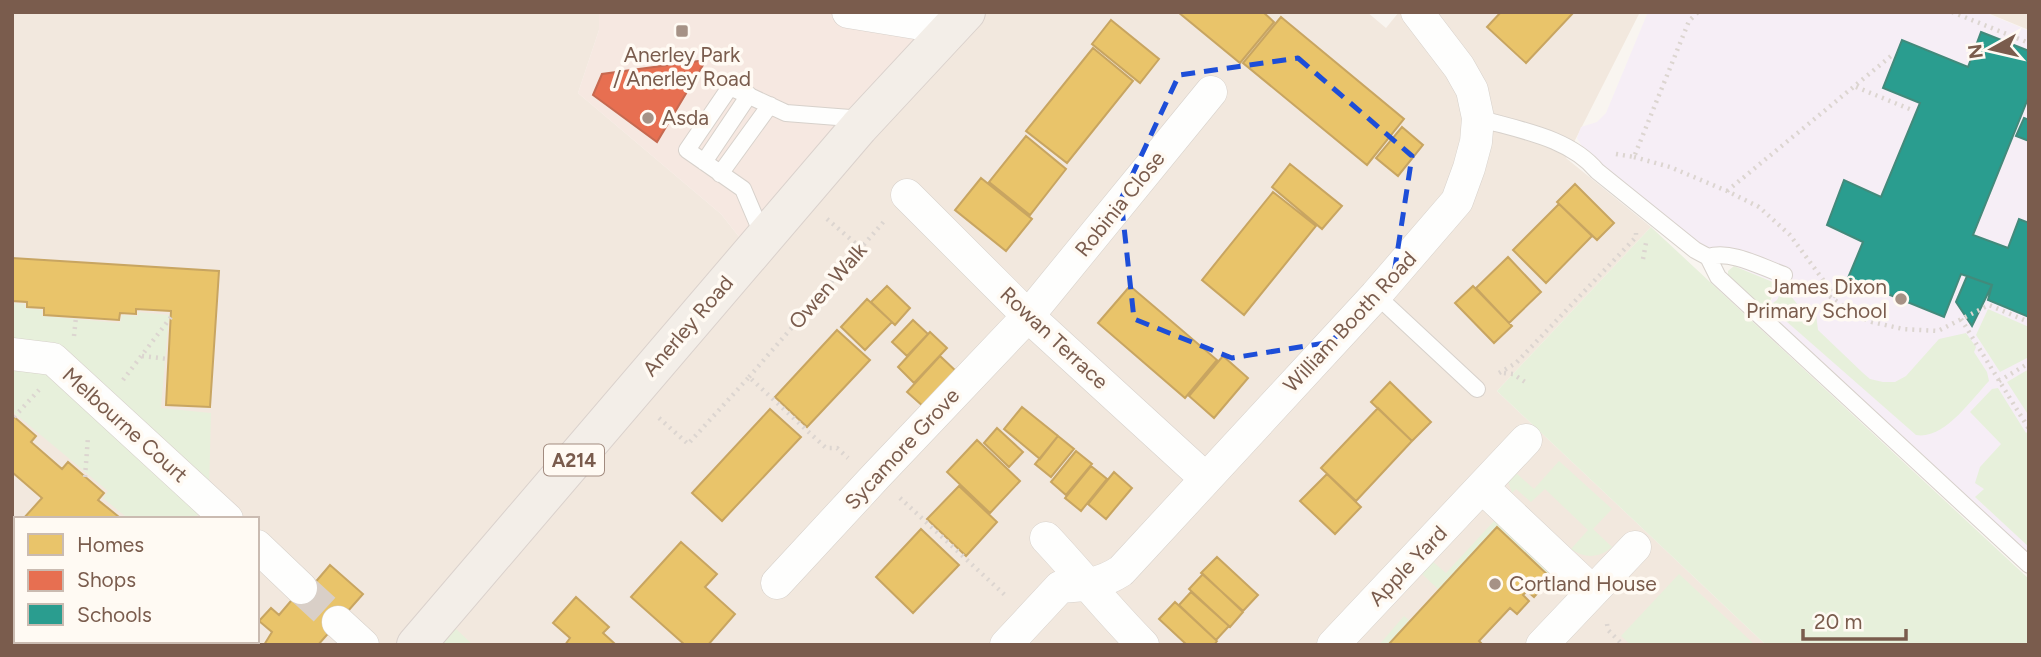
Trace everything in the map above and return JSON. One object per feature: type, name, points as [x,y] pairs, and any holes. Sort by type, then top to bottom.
[{"type":"main road","name":"Anerley Road","points":[[416,645],[867,120],[959,21]]},
{"type":"street","points":[[848,12],[959,21]]},
{"type":"street","name":"William Booth Road","points":[[1006,645],[1060,587],[1090,585],[1108,580],[1121,571],[1376,295],[1457,201],[1476,142],[1478,118],[1472,90],[1459,67],[1417,12]]},
{"type":"street","name":"Robinia Close","points":[[1028,316],[1211,92]]},
{"type":"street","name":"Rowan Terrace","points":[[907,195],[1028,316],[1205,478]]},
{"type":"street","name":"Sycamore Grove","points":[[777,583],[1028,316]]},
{"type":"street","name":"Melbourne Court","points":[[12,354],[53,359],[225,517]]},
{"type":"street","name":"Apple Yard","points":[[1334,645],[1527,440]]},
{"type":"street","points":[[1483,488],[1592,591]]},
{"type":"street","points":[[1046,538],[1090,585],[1109,611],[1143,645]]},
{"type":"street","points":[[1542,645],[1635,547]]},
{"type":"street","points":[[259,549],[301,589]]},
{"type":"street","points":[[338,622],[363,645]]},
{"type":"lane","points":[[764,239],[743,189],[687,150],[730,87],[786,113],[867,120]]},
{"type":"lane","points":[[720,173],[769,105]]},
{"type":"lane","points":[[1478,118],[1575,150],[1684,242],[1707,257],[1718,277],[2029,565]]},
{"type":"lane","points":[[1707,257],[1717,254],[1729,256],[1784,275]]},
{"type":"lane","points":[[1376,295],[1477,389]]},
{"type":"path","points":[[1633,157],[1689,20],[1698,12]]},
{"type":"path","points":[[1952,12],[2029,43]]},
{"type":"path","points":[[1727,191],[1891,56]]},
{"type":"path","points":[[1855,86],[1912,110]]},
{"type":"path","points":[[1587,160],[1616,154],[1670,167],[1759,207],[1790,235],[1841,305]]},
{"type":"path","name":"Owen Walk","points":[[631,392],[688,444],[907,195]]},
{"type":"path","points":[[801,196],[861,248]]},
{"type":"path","points":[[1499,373],[1516,363],[1636,237],[1634,229]]},
{"type":"path","points":[[1784,275],[1819,290],[1871,322],[1903,329],[1938,331],[1989,305],[2029,322]]},
{"type":"path","points":[[104,405],[171,317]]},
{"type":"path","points":[[1961,319],[2029,429]]},
{"type":"path","points":[[142,356],[169,359]]},
{"type":"path","points":[[1999,380],[2029,363]]},
{"type":"path","points":[[749,377],[826,449],[837,448],[1031,618]]},
{"type":"highlighted area","points":[[1298,58],[1412,156],[1394,274],[1331,342],[1232,358],[1134,319],[1121,199],[1179,75]]},
{"type":"shaded area","points":[[12,12],[599,12],[599,30],[578,93],[721,214],[752,253],[966,12],[1367,12],[1386,28],[1399,12],[1640,12],[1566,158],[1651,227],[1497,391],[1766,645],[12,645]]},
{"type":"shaded area","points":[[599,12],[966,12],[752,253],[721,214],[578,93],[599,30]]},
{"type":"shaded area","name":"James Dixon Primary School","points":[[1648,12],[1984,12],[2029,31],[2029,558],[1764,312],[1781,285],[1696,250],[1596,170],[1577,138],[1581,127],[1597,122],[1606,113]]},
{"type":"shaded area","points":[[1985,12],[2029,12],[2029,30]]},
{"type":"green space","points":[[1651,227],[2029,579],[2029,645],[1766,645],[1497,391]]},
{"type":"green space","points":[[1734,266],[1780,285],[1777,286],[1765,312],[1728,275],[1728,271]]},
{"type":"green space","points":[[1787,291],[1801,309],[1816,314],[1818,330],[1870,379],[1895,382],[1906,376],[1939,339],[1966,333],[1976,347],[1974,352],[1987,372],[1989,381],[1947,425],[1926,435],[1916,435],[1769,306],[1780,294]]},
{"type":"green space","points":[[12,303],[42,310],[42,316],[120,323],[122,315],[138,316],[138,312],[169,315],[161,408],[211,413],[209,491],[12,347]]},
{"type":"green space","points":[[1988,309],[2029,327],[2029,357],[2000,372],[1976,335]]},
{"type":"green space","points":[[12,361],[51,366],[202,510],[196,517],[125,517],[103,498],[108,491],[12,411]]},
{"type":"green space","points":[[2029,369],[2029,416],[2007,382]]},
{"type":"green space","points":[[1998,388],[2026,433],[2029,430],[2029,547],[1975,497],[1984,489],[1975,483],[1980,467],[2001,444],[1970,412],[1992,389]]},
{"type":"green space","points":[[1559,461],[1612,509],[1593,529],[1612,547],[1602,553],[1587,556],[1571,549],[1588,530],[1545,489],[1531,502],[1516,489],[1512,493],[1508,481],[1516,473],[1534,489]]},
{"type":"green space","points":[[1495,520],[1556,577],[1554,580],[1497,527],[1439,590],[1421,573],[1432,561],[1446,573]]},
{"type":"green space","points":[[1679,574],[1755,645],[1631,645],[1621,636]]},
{"type":"green space","points":[[1404,616],[1409,620],[1387,645],[1379,645]]},
{"type":"green space","points":[[455,628],[473,645],[440,645]]},
{"type":"building: Homes","points":[[1178,12],[1263,12],[1274,22],[1240,63]]},
{"type":"building: Homes","points":[[1501,12],[1574,12],[1526,63],[1487,27]]},
{"type":"building: Homes","points":[[1281,17],[1404,119],[1367,165],[1243,63]]},
{"type":"building: Homes","points":[[1111,20],[1159,59],[1140,83],[1092,44]]},
{"type":"building: Homes","points":[[1093,48],[1133,81],[1067,163],[1026,131]]},
{"type":"building: Homes","points":[[1402,127],[1423,145],[1398,176],[1376,158]]},
{"type":"building: Homes","points":[[1026,136],[1066,169],[1030,215],[989,182]]},
{"type":"building: Homes","points":[[1290,164],[1342,206],[1322,229],[1272,187]]},
{"type":"building: Homes","points":[[981,178],[1032,219],[1006,251],[955,210]]},
{"type":"building: Homes","points":[[1575,184],[1614,223],[1597,240],[1557,202]]},
{"type":"building: Homes","points":[[1273,192],[1316,226],[1244,315],[1202,280]]},
{"type":"building: Homes","points":[[1559,204],[1592,236],[1546,283],[1513,250]]},
{"type":"building: Homes","points":[[1508,257],[1541,292],[1509,323],[1476,288]]},
{"type":"building: Homes","points":[[12,258],[219,271],[210,407],[166,405],[171,311],[136,309],[136,314],[120,313],[119,320],[44,315],[44,308],[27,307],[27,302],[12,301]]},
{"type":"building: Homes","points":[[887,286],[910,308],[895,325],[871,302]]},
{"type":"building: Homes","points":[[1130,286],[1217,360],[1185,398],[1098,323]]},
{"type":"building: Homes","points":[[1473,286],[1512,326],[1494,343],[1455,303]]},
{"type":"building: Homes","points":[[867,299],[892,322],[865,350],[841,327]]},
{"type":"building: Homes","points":[[913,320],[928,334],[907,356],[892,342]]},
{"type":"building: Homes","points":[[837,330],[870,360],[807,427],[775,397]]},
{"type":"building: Homes","points":[[930,332],[947,348],[914,383],[898,367]]},
{"type":"building: Homes","points":[[940,356],[957,372],[924,407],[907,392]]},
{"type":"building: Homes","points":[[1223,356],[1248,378],[1214,418],[1189,396]]},
{"type":"building: Homes","points":[[1390,382],[1431,422],[1412,441],[1371,402]]},
{"type":"building: Homes","points":[[1022,407],[1058,436],[1040,459],[1004,429]]},
{"type":"building: Homes","points":[[1378,408],[1412,441],[1356,501],[1321,468]]},
{"type":"building: Homes","points":[[770,409],[801,437],[722,521],[692,493]]},
{"type":"building: Homes","points":[[12,415],[36,436],[31,442],[62,469],[68,462],[104,493],[98,500],[119,517],[25,517],[42,498],[12,472]]},
{"type":"building: Homes","points":[[997,428],[1023,452],[1009,467],[984,443]]},
{"type":"building: Homes","points":[[1058,436],[1074,449],[1051,477],[1035,464]]},
{"type":"building: Homes","points":[[977,440],[1020,481],[990,513],[947,472]]},
{"type":"building: Homes","points":[[1076,451],[1092,464],[1066,495],[1051,482]]},
{"type":"building: Homes","points":[[1091,466],[1107,479],[1081,511],[1065,498]]},
{"type":"building: Homes","points":[[1114,472],[1132,488],[1106,519],[1088,504]]},
{"type":"building: Homes","points":[[1327,474],[1361,507],[1335,534],[1300,501]]},
{"type":"building: Homes","points":[[959,486],[997,522],[966,556],[927,519]]},
{"type":"building: Homes","name":"Cortland House","points":[[1497,527],[1551,578],[1534,597],[1527,591],[1523,595],[1529,601],[1517,614],[1510,608],[1479,641],[1483,645],[1388,645]]},
{"type":"building: Homes","points":[[921,529],[959,565],[913,613],[876,577]]},
{"type":"building: Homes","points":[[681,542],[717,574],[705,587],[735,614],[708,645],[685,645],[631,597]]},
{"type":"building: Homes","points":[[1217,557],[1258,595],[1243,611],[1201,573]]},
{"type":"building: Homes","points":[[330,565],[363,594],[318,645],[264,645],[272,632],[259,621],[271,608],[279,615],[308,581],[313,585]]},
{"type":"building: Homes","points":[[1203,574],[1243,612],[1230,627],[1189,589]]},
{"type":"building: Homes","points":[[1191,592],[1229,626],[1216,640],[1179,605]]},
{"type":"building: Homes","points":[[576,597],[609,627],[603,633],[614,643],[612,645],[565,645],[570,638],[553,623]]},
{"type":"building: Homes","points":[[1175,602],[1217,641],[1214,645],[1187,645],[1159,619]]},
{"type":"building: Shops","name":"Asda","points":[[706,60],[657,142],[593,95],[602,74]]},
{"type":"building: Schools","name":"James Dixon Primary School","points":[[1981,32],[2029,51],[2029,96],[1973,235],[2008,248],[2019,219],[2029,223],[2029,317],[1988,300],[1992,285],[1961,274],[1944,317],[1848,278],[1863,242],[1827,225],[1844,180],[1881,197],[1920,103],[1883,88],[1902,40],[1968,67]]},
{"type":"building: Schools","points":[[2024,118],[2029,120],[2029,141],[2016,136]]},
{"type":"building: Schools","points":[[1967,276],[1992,285],[1972,326],[1956,302]]},
{"type":"tunnel","points":[[301,588],[338,622]]},
{"type":"place","name":"Anerley Park / Anerley Road","points":[[682,31]]},
{"type":"place","name":"Asda","points":[[648,118]]},
{"type":"place","name":"James Dixon Primary School","points":[[1901,299]]},
{"type":"place","name":"Cortland House","points":[[1495,584]]}]
